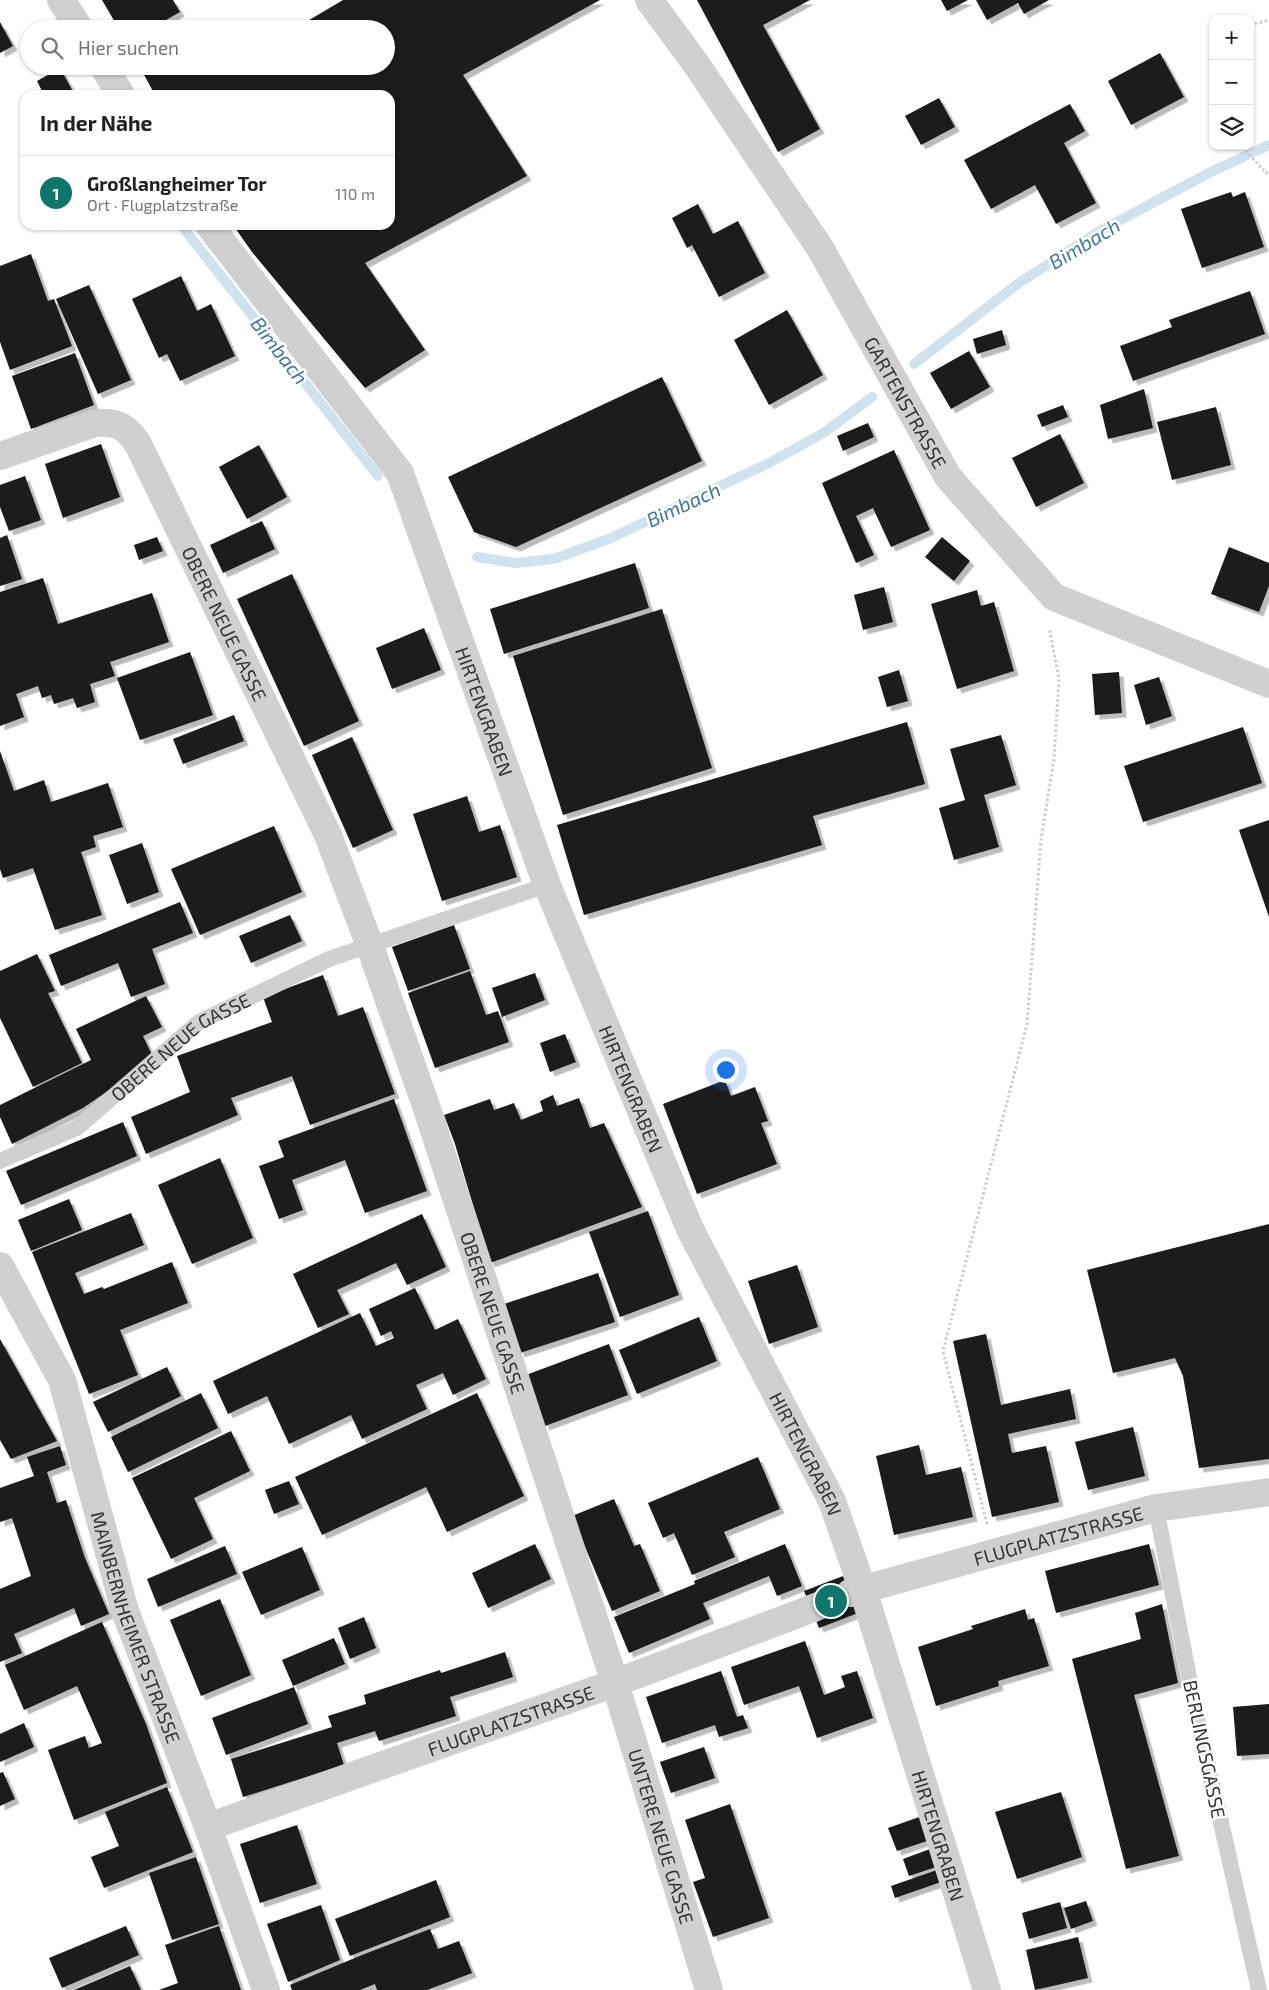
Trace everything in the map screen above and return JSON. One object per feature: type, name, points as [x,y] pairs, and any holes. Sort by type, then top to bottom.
[{"type":"street","points":[[62,0],[74,20]]},
{"type":"street","name":"GARTENSTRASSE","points":[[650,0],[696,64],[820,248],[948,477],[1054,597],[1269,684]]},
{"type":"street","points":[[109,75],[118,90]]},
{"type":"street","name":"HIRTENGRABEN","points":[[213,230],[400,473],[547,885],[690,1229],[832,1501],[857,1591],[987,1990]]},
{"type":"street","name":"OBERE NEUE GASSE","points":[[0,456],[95,423],[111,422],[128,429],[137,442],[328,835],[370,946],[429,1116],[615,1683]]},
{"type":"street","name":"MAINBERNHEIMER STRASSE","points":[[0,1266],[62,1380],[125,1611],[208,1827],[266,1990]]},
{"type":"street","name":"FLUGPLATZSTRASSE","points":[[857,1591],[1156,1508],[1269,1492]]},
{"type":"street","name":"FLUGPLATZSTRASSE","points":[[208,1827],[615,1683],[811,1609]]},
{"type":"street","name":"UNTERE NEUE GASSE","points":[[615,1683],[709,1990]]},
{"type":"lane","name":"OBERE NEUE GASSE","points":[[0,1161],[77,1128],[199,1022],[329,959],[547,885]]},
{"type":"lane","name":"BERLINGSGASSE","points":[[1156,1508],[1195,1708],[1260,1990]]},
{"type":"path","points":[[1254,24],[1269,20]]},
{"type":"path","points":[[1246,150],[1266,173],[1269,171]]},
{"type":"path","points":[[994,1553],[943,1351],[1027,1024],[1041,839],[1054,759],[1059,679],[1050,632],[1066,602]]},
{"type":"building","points":[[102,0],[173,0],[180,12],[166,20],[114,20]]},
{"type":"building","points":[[343,0],[600,0],[463,75],[527,176],[365,263],[425,350],[365,388],[252,252],[237,230],[395,230],[395,90],[152,90],[144,75],[395,75],[395,20],[309,20]]},
{"type":"building","points":[[697,0],[810,0],[763,25],[820,129],[778,152]]},
{"type":"building","points":[[941,0],[968,0],[947,11]]},
{"type":"building","points":[[976,0],[1049,0],[1024,14],[1018,3],[987,20]]},
{"type":"building","points":[[0,22],[13,46],[0,53]]},
{"type":"building","points":[[1160,53],[1184,97],[1131,125],[1108,81]]},
{"type":"building","points":[[48,75],[64,75],[72,90],[42,90],[37,81]]},
{"type":"building","points":[[939,98],[955,127],[921,145],[905,116]]},
{"type":"building","points":[[1070,104],[1085,131],[1064,143],[1096,203],[1056,224],[1035,185],[991,209],[964,160]]},
{"type":"building","points":[[1231,192],[1233,197],[1245,192],[1264,247],[1202,268],[1181,209]]},
{"type":"building","points":[[698,204],[713,234],[738,221],[765,273],[719,297],[692,245],[687,248],[672,218]]},
{"type":"building","points":[[31,254],[48,301],[54,299],[72,346],[10,370],[0,342],[0,266]]},
{"type":"building","points":[[181,276],[197,311],[211,304],[235,356],[180,381],[167,354],[159,358],[132,299]]},
{"type":"building","points":[[89,285],[131,380],[98,394],[56,299]]},
{"type":"building","points":[[1250,291],[1265,334],[1133,381],[1120,346],[1172,327],[1169,320]]},
{"type":"building","points":[[787,310],[823,375],[769,405],[734,340]]},
{"type":"building","points":[[1002,330],[1006,345],[977,354],[973,339]]},
{"type":"building","points":[[969,351],[990,387],[951,409],[930,373]]},
{"type":"building","points":[[75,353],[94,405],[31,429],[12,376]]},
{"type":"building","points":[[662,377],[702,461],[516,547],[474,532],[448,477]]},
{"type":"building","points":[[1144,389],[1153,428],[1108,439],[1100,405]]},
{"type":"building","points":[[1063,405],[1068,417],[1042,427],[1037,415]]},
{"type":"building","points":[[1216,407],[1231,465],[1172,480],[1157,422]]},
{"type":"building","points":[[868,423],[874,437],[843,451],[837,436]]},
{"type":"building","points":[[1060,434],[1084,483],[1036,507],[1012,458]]},
{"type":"building","points":[[101,444],[120,497],[63,518],[45,464]]},
{"type":"building","points":[[259,445],[287,497],[247,519],[219,467]]},
{"type":"building","points":[[894,450],[930,530],[891,547],[873,508],[856,516],[874,555],[856,563],[822,483]]},
{"type":"building","points":[[25,476],[41,520],[9,531],[0,507],[0,485]]},
{"type":"building","points":[[262,521],[275,549],[223,573],[210,545]]},
{"type":"building","points":[[7,535],[22,579],[0,586],[0,538]]},
{"type":"building","points":[[157,537],[163,551],[139,560],[134,545]]},
{"type":"building","points":[[942,537],[970,561],[954,581],[925,557]]},
{"type":"building","points":[[1229,547],[1269,563],[1269,586],[1259,612],[1211,594]]},
{"type":"building","points":[[635,563],[649,608],[504,654],[490,609]]},
{"type":"building","points":[[292,574],[359,721],[304,746],[237,599]]},
{"type":"building","points":[[43,578],[58,624],[152,593],[169,642],[110,662],[115,676],[90,684],[95,702],[77,708],[73,698],[54,704],[51,695],[42,698],[38,686],[16,694],[24,717],[0,726],[0,592]]},
{"type":"building","points":[[884,587],[893,622],[863,630],[854,595]]},
{"type":"building","points":[[977,590],[981,606],[994,602],[1014,671],[957,689],[931,604]]},
{"type":"building","points":[[662,609],[712,768],[563,815],[513,656]]},
{"type":"building","points":[[424,628],[441,670],[392,689],[376,648]]},
{"type":"building","points":[[190,652],[213,715],[140,740],[117,678]]},
{"type":"building","points":[[899,670],[908,701],[887,707],[878,677]]},
{"type":"building","points":[[1119,672],[1122,713],[1095,715],[1092,674]]},
{"type":"building","points":[[1159,677],[1172,716],[1146,725],[1134,685]]},
{"type":"building","points":[[234,715],[244,741],[183,764],[173,739]]},
{"type":"building","points":[[907,722],[925,784],[813,816],[822,845],[584,915],[557,825]]},
{"type":"building","points":[[1243,727],[1262,783],[1143,822],[1124,766]]},
{"type":"building","points":[[1001,735],[1016,785],[984,795],[999,847],[954,860],[939,808],[965,800],[950,749]]},
{"type":"building","points":[[352,737],[393,830],[353,848],[312,755]]},
{"type":"building","points":[[0,751],[14,791],[44,780],[51,802],[108,783],[123,827],[93,836],[96,847],[81,852],[102,915],[55,930],[33,868],[3,878],[0,869]]},
{"type":"building","points":[[467,796],[479,832],[500,825],[517,877],[442,901],[413,814]]},
{"type":"building","points":[[1269,820],[1269,917],[1239,830]]},
{"type":"building","points":[[274,826],[302,892],[200,935],[171,869]]},
{"type":"building","points":[[142,843],[159,892],[127,904],[109,855]]},
{"type":"building","points":[[180,902],[193,933],[152,949],[165,984],[131,997],[118,963],[61,986],[49,955]]},
{"type":"building","points":[[290,915],[302,941],[251,963],[239,936]]},
{"type":"building","points":[[454,925],[470,969],[408,991],[392,947]]},
{"type":"building","points":[[37,954],[55,991],[48,993],[82,1063],[33,1087],[0,1018],[0,971]]},
{"type":"building","points":[[470,971],[486,1015],[498,1011],[509,1042],[435,1068],[408,993]]},
{"type":"building","points":[[535,973],[545,1000],[502,1017],[492,988]]},
{"type":"building","points":[[323,975],[338,1016],[363,1007],[395,1094],[310,1125],[292,1076],[231,1098],[238,1115],[146,1154],[131,1117],[190,1092],[177,1056],[272,1022],[263,997]]},
{"type":"building","points":[[146,996],[162,1027],[143,1036],[154,1059],[83,1108],[12,1144],[0,1117],[0,1105],[91,1060],[76,1029]]},
{"type":"building","points":[[565,1034],[576,1062],[550,1072],[540,1043]]},
{"type":"building","points":[[725,1080],[731,1096],[755,1087],[768,1121],[761,1123],[777,1164],[697,1194],[663,1104]]},
{"type":"building","points":[[553,1095],[557,1106],[579,1098],[590,1128],[604,1123],[642,1207],[490,1263],[455,1144],[444,1115],[490,1099],[494,1110],[514,1103],[521,1120],[543,1111],[540,1101]]},
{"type":"building","points":[[394,1099],[427,1191],[365,1213],[345,1160],[292,1180],[303,1210],[279,1219],[259,1166],[284,1157],[278,1141]]},
{"type":"building","points":[[123,1122],[137,1156],[21,1205],[6,1171]]},
{"type":"building","points":[[220,1158],[253,1238],[192,1264],[158,1185]]},
{"type":"building","points":[[69,1199],[82,1230],[31,1251],[18,1220]]},
{"type":"building","points":[[648,1211],[679,1295],[620,1317],[589,1232]]},
{"type":"building","points":[[131,1213],[144,1245],[75,1273],[84,1294],[102,1287],[104,1289],[172,1262],[188,1303],[120,1330],[138,1375],[89,1394],[32,1252]]},
{"type":"building","points":[[422,1214],[446,1267],[407,1285],[396,1263],[337,1290],[349,1314],[318,1328],[293,1274]]},
{"type":"building","points":[[1269,1224],[1269,1459],[1199,1468],[1183,1376],[1175,1358],[1113,1373],[1087,1270]]},
{"type":"building","points":[[797,1265],[818,1327],[769,1344],[748,1281]]},
{"type":"building","points":[[598,1273],[615,1322],[520,1353],[504,1304]]},
{"type":"building","points":[[415,1288],[435,1330],[458,1319],[486,1379],[453,1395],[443,1373],[416,1385],[427,1409],[362,1439],[351,1415],[289,1444],[267,1396],[228,1414],[213,1381],[360,1313],[376,1346],[394,1338],[391,1331],[381,1336],[369,1309]]},
{"type":"building","points":[[699,1317],[717,1361],[637,1394],[619,1350]]},
{"type":"building","points":[[986,1334],[1001,1405],[1070,1389],[1076,1419],[1008,1434],[1012,1453],[1046,1446],[1059,1502],[992,1517],[953,1341]]},
{"type":"building","points":[[0,1339],[57,1441],[11,1459],[0,1440]]},
{"type":"building","points":[[609,1344],[628,1395],[545,1426],[526,1375]]},
{"type":"building","points":[[167,1367],[181,1396],[108,1432],[93,1402]]},
{"type":"building","points":[[201,1393],[218,1428],[128,1472],[111,1437]]},
{"type":"building","points":[[477,1393],[524,1496],[447,1532],[426,1487],[322,1535],[295,1477]]},
{"type":"building","points":[[1133,1427],[1145,1476],[1088,1490],[1075,1442]]},
{"type":"building","points":[[231,1431],[250,1471],[194,1498],[213,1539],[171,1559],[132,1478]]},
{"type":"building","points":[[919,1445],[926,1475],[961,1467],[973,1517],[894,1535],[876,1456]]},
{"type":"building","points":[[60,1446],[66,1465],[47,1472],[57,1503],[66,1500],[85,1558],[109,1614],[81,1626],[74,1608],[14,1634],[22,1653],[0,1662],[0,1589],[31,1576],[12,1518],[0,1522],[0,1488],[34,1476],[27,1457]]},
{"type":"building","points":[[758,1457],[780,1509],[724,1532],[735,1557],[692,1575],[674,1533],[663,1538],[648,1503]]},
{"type":"building","points":[[289,1481],[299,1504],[274,1514],[265,1490]]},
{"type":"building","points":[[614,1499],[634,1546],[640,1544],[660,1591],[612,1611],[572,1516]]},
{"type":"building","points":[[535,1544],[551,1579],[488,1608],[472,1573]]},
{"type":"building","points":[[785,1544],[802,1586],[777,1596],[769,1576],[703,1603],[710,1619],[629,1653],[614,1617],[695,1584],[694,1581]]},
{"type":"building","points":[[1149,1544],[1159,1585],[1056,1613],[1045,1571]]},
{"type":"building","points":[[225,1546],[237,1574],[158,1607],[147,1579]]},
{"type":"building","points":[[302,1547],[320,1590],[261,1615],[242,1572]]},
{"type":"building","points":[[843,1576],[858,1613],[819,1628],[804,1591]]},
{"type":"building","points":[[220,1599],[251,1675],[201,1696],[170,1620]]},
{"type":"building","points":[[1162,1604],[1178,1683],[1134,1695],[1179,1856],[1126,1869],[1072,1659],[1141,1639],[1135,1613]]},
{"type":"building","points":[[1025,1609],[1028,1620],[1034,1618],[1049,1666],[998,1681],[999,1686],[936,1706],[918,1647],[973,1629],[971,1626]]},
{"type":"building","points":[[364,1617],[376,1648],[350,1659],[338,1628]]},
{"type":"building","points":[[102,1622],[146,1724],[167,1783],[74,1820],[48,1750],[85,1736],[89,1748],[102,1743],[77,1686],[24,1710],[5,1665]]},
{"type":"building","points":[[334,1638],[345,1664],[293,1686],[282,1660]]},
{"type":"building","points":[[805,1641],[824,1695],[845,1687],[841,1676],[857,1671],[873,1718],[817,1738],[799,1686],[744,1705],[731,1667]]},
{"type":"building","points":[[505,1652],[513,1677],[450,1697],[456,1716],[379,1741],[375,1731],[337,1743],[344,1765],[243,1797],[231,1759],[332,1727],[328,1716],[366,1704],[364,1695],[440,1670],[441,1673]]},
{"type":"building","points":[[721,1671],[737,1717],[743,1715],[748,1728],[719,1737],[715,1725],[662,1743],[646,1697]]},
{"type":"building","points":[[294,1687],[308,1724],[226,1755],[212,1718]]},
{"type":"building","points":[[1269,1704],[1269,1754],[1237,1756],[1233,1707]]},
{"type":"building","points":[[24,1723],[34,1747],[0,1762],[0,1734]]},
{"type":"building","points":[[704,1747],[715,1778],[671,1793],[660,1762]]},
{"type":"building","points":[[3,1772],[15,1799],[0,1806],[0,1773]]},
{"type":"building","points":[[167,1787],[193,1852],[104,1888],[91,1857],[119,1846],[105,1812]]},
{"type":"building","points":[[1061,1792],[1082,1857],[1017,1879],[995,1812]]},
{"type":"building","points":[[730,1804],[769,1918],[713,1937],[693,1882],[705,1878],[685,1820]]},
{"type":"building","points":[[922,1816],[930,1840],[897,1851],[888,1828]]},
{"type":"building","points":[[297,1825],[317,1884],[260,1903],[240,1844]]},
{"type":"building","points":[[930,1849],[936,1867],[909,1876],[903,1859]]},
{"type":"building","points":[[196,1857],[219,1924],[172,1940],[149,1873]]},
{"type":"building","points":[[937,1870],[941,1882],[895,1898],[891,1886]]},
{"type":"building","points":[[436,1880],[450,1917],[350,1956],[335,1919]]},
{"type":"building","points":[[1086,1901],[1093,1921],[1071,1929],[1064,1908]]},
{"type":"building","points":[[1060,1902],[1067,1928],[1029,1939],[1022,1913]]},
{"type":"building","points":[[321,1905],[340,1960],[288,1982],[267,1924]]},
{"type":"building","points":[[126,1926],[139,1955],[62,1988],[49,1958]]},
{"type":"building","points":[[219,1926],[241,1990],[159,1990],[178,1983],[165,1945]]},
{"type":"building","points":[[430,1929],[438,1949],[459,1941],[472,1973],[427,1990],[377,1990],[375,1984],[360,1990],[292,1990],[290,1985]]},
{"type":"building","points":[[1078,1937],[1088,1978],[1035,1990],[1026,1950]]},
{"type":"building","points":[[130,1966],[141,1990],[74,1990]]},
{"type":"waterway","name":"Bimbach","points":[[914,364],[1019,283],[1098,232],[1209,173],[1269,145]]},
{"type":"waterway","name":"Bimbach","points":[[185,230],[378,476]]},
{"type":"waterway","name":"Bimbach","points":[[477,557],[516,563],[553,559],[609,539],[771,462],[825,432],[872,397]]},
{"type":"tunnel","points":[[811,1609],[850,1593]]},
{"type":"place","name":"Großlangheimer Tor","points":[[831,1601]]}]
